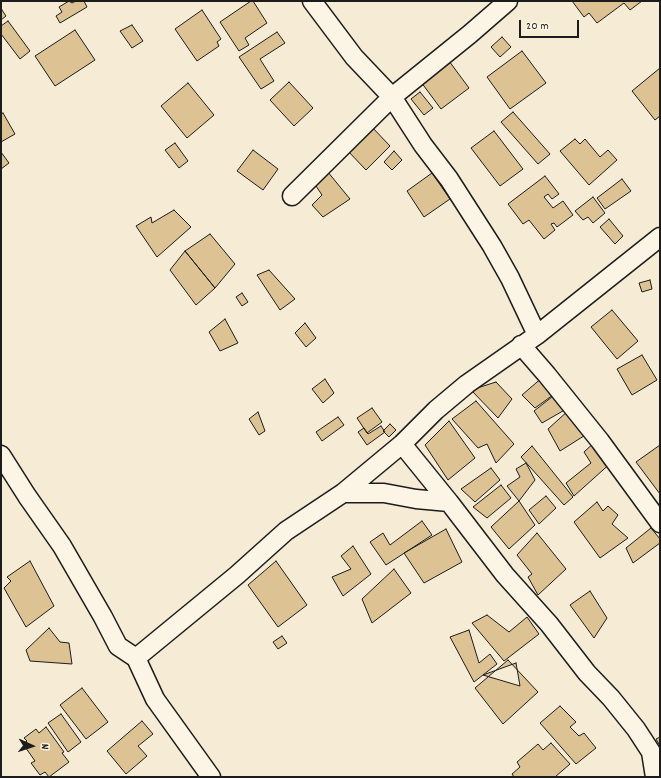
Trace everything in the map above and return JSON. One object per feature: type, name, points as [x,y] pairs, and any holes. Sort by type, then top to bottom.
[{"type":"street","points":[[312,1],[354,57],[392,97],[423,145],[449,179],[492,246],[514,285],[537,335]]},
{"type":"street","points":[[292,196],[392,97],[508,1]]},
{"type":"street","points":[[136,658],[237,576],[286,531],[343,493],[402,444],[436,410],[462,388],[537,335],[660,237]]},
{"type":"street","points":[[521,345],[600,441],[660,523]]},
{"type":"street","points":[[402,444],[505,575],[636,729],[651,752],[655,777]]},
{"type":"street","points":[[1,455],[27,496],[62,546],[118,646],[136,658],[155,699],[211,777]]},
{"type":"street","points":[[343,493],[384,493],[416,499],[448,502]]},
{"type":"building","points":[[69,1],[72,3],[76,1],[84,1],[87,7],[60,23],[56,16],[62,12],[59,7]]},
{"type":"building","points":[[253,1],[267,23],[245,38],[249,45],[239,51],[220,22]]},
{"type":"building","points":[[572,1],[642,1],[630,10],[624,3],[597,23],[589,13],[584,17]]},
{"type":"building","points":[[2,10],[6,16],[1,20],[1,11]]},
{"type":"building","points":[[202,10],[221,39],[217,42],[219,46],[197,61],[175,29]]},
{"type":"building","points":[[8,21],[30,51],[20,59],[1,34],[1,26]]},
{"type":"building","points":[[132,25],[143,41],[132,48],[120,31]]},
{"type":"building","points":[[75,30],[95,60],[55,86],[35,56]]},
{"type":"building","points":[[277,32],[285,43],[260,59],[274,81],[261,89],[239,57]]},
{"type":"building","points":[[502,37],[511,47],[500,57],[491,47]]},
{"type":"building","points":[[522,51],[546,83],[510,109],[487,77]]},
{"type":"building","points":[[449,61],[469,88],[441,109],[421,82]]},
{"type":"building","points":[[660,68],[660,116],[655,120],[632,91]]},
{"type":"building","points":[[289,82],[313,108],[294,126],[270,100]]},
{"type":"building","points":[[188,83],[214,115],[187,138],[161,106]]},
{"type":"building","points":[[420,92],[433,108],[424,115],[411,99]]},
{"type":"building","points":[[513,112],[550,154],[538,164],[501,122]]},
{"type":"building","points":[[3,113],[15,134],[1,142],[1,114]]},
{"type":"building","points":[[370,125],[390,146],[366,170],[346,149]]},
{"type":"building","points":[[494,131],[523,169],[500,186],[471,148]]},
{"type":"building","points":[[575,139],[580,144],[585,139],[600,157],[608,150],[617,160],[589,185],[560,151]]},
{"type":"building","points":[[175,143],[188,161],[179,168],[165,150]]},
{"type":"building","points":[[253,150],[278,169],[263,190],[237,171]]},
{"type":"building","points":[[394,151],[402,160],[392,170],[384,162]]},
{"type":"building","points":[[1,152],[9,163],[1,169]]},
{"type":"building","points":[[327,171],[350,199],[323,217],[312,205],[322,195],[314,183]]},
{"type":"building","points":[[432,173],[450,199],[424,217],[407,191]]},
{"type":"building","points":[[545,176],[559,194],[552,199],[548,194],[544,197],[553,208],[563,201],[573,215],[557,227],[554,223],[551,224],[555,230],[544,239],[529,220],[523,224],[508,204]]},
{"type":"building","points":[[622,179],[631,191],[605,209],[597,198]]},
{"type":"building","points":[[593,197],[605,213],[593,223],[588,217],[583,220],[575,211]]},
{"type":"building","points":[[174,210],[191,227],[157,257],[136,226],[151,217],[152,223]]},
{"type":"building","points":[[609,219],[623,236],[615,244],[600,227]]},
{"type":"building","points":[[210,234],[235,264],[215,288],[185,251]]},
{"type":"building","points":[[185,251],[215,288],[196,305],[170,270]]},
{"type":"building","points":[[269,270],[295,299],[280,310],[257,275]]},
{"type":"building","points":[[650,280],[652,289],[642,292],[639,283]]},
{"type":"building","points":[[242,293],[248,302],[242,306],[236,297]]},
{"type":"building","points":[[612,310],[638,341],[617,359],[591,327]]},
{"type":"building","points":[[225,319],[238,343],[220,351],[209,332]]},
{"type":"building","points":[[305,323],[316,338],[306,347],[295,333]]},
{"type":"building","points":[[642,355],[657,380],[632,395],[617,369]]},
{"type":"building","points":[[544,376],[553,395],[535,408],[522,395]]},
{"type":"building","points":[[325,379],[334,393],[323,403],[312,389]]},
{"type":"building","points":[[496,382],[512,399],[498,418],[471,390]]},
{"type":"building","points":[[557,393],[568,408],[542,423],[534,411]]},
{"type":"building","points":[[476,401],[514,444],[496,463],[487,444],[478,448],[452,419]]},
{"type":"building","points":[[372,408],[382,422],[367,433],[357,418]]},
{"type":"building","points":[[569,410],[587,434],[560,451],[548,429]]},
{"type":"building","points":[[258,412],[265,431],[259,435],[249,419]]},
{"type":"building","points":[[338,417],[344,425],[322,441],[316,432]]},
{"type":"building","points":[[449,421],[475,458],[448,480],[425,445]]},
{"type":"building","points":[[390,424],[396,430],[389,437],[383,431]]},
{"type":"building","points":[[381,426],[385,432],[367,445],[358,432],[364,428],[368,434]]},
{"type":"building","points":[[597,440],[613,461],[574,496],[566,483],[591,463],[584,452]]},
{"type":"building","points":[[660,445],[660,494],[636,462]]},
{"type":"building","points":[[532,446],[573,497],[564,505],[521,457]]},
{"type":"building","points":[[526,463],[535,480],[519,501],[507,486],[520,477],[516,469]]},
{"type":"building","points":[[491,468],[500,480],[475,502],[461,489]]},
{"type":"building","points":[[501,485],[511,498],[487,518],[473,507]]},
{"type":"building","points":[[546,496],[556,508],[539,524],[529,510]]},
{"type":"building","points":[[519,501],[535,525],[509,549],[491,527]]},
{"type":"building","points":[[597,502],[603,511],[608,506],[618,515],[612,524],[628,538],[600,558],[574,522]]},
{"type":"building","points":[[422,521],[432,535],[386,565],[370,542],[383,533],[390,545]]},
{"type":"building","points":[[651,528],[660,539],[660,543],[633,563],[626,548]]},
{"type":"building","points":[[446,529],[462,562],[424,583],[404,553]]},
{"type":"building","points":[[537,533],[566,569],[538,595],[528,577],[532,574],[517,555]]},
{"type":"building","points":[[353,546],[371,574],[343,596],[332,577],[351,569],[341,556]]},
{"type":"building","points":[[30,561],[54,606],[26,627],[4,588],[11,581],[7,577]]},
{"type":"building","points":[[276,561],[307,605],[278,627],[248,585]]},
{"type":"building","points":[[394,569],[411,593],[372,623],[362,599]]},
{"type":"building","points":[[590,591],[607,618],[594,638],[570,605]]},
{"type":"building","points":[[487,615],[509,632],[527,617],[539,634],[504,661],[472,623]]},
{"type":"building","points":[[49,628],[60,642],[69,643],[72,664],[30,661],[26,650]]},
{"type":"building","points":[[469,630],[479,663],[490,654],[497,664],[474,682],[450,637]]},
{"type":"building","points":[[282,636],[287,643],[278,649],[273,642]]},
{"type":"building","points":[[508,660],[538,692],[503,724],[475,688]]},
{"type":"building","points":[[516,663],[520,686],[483,675]]},
{"type":"building","points":[[82,688],[108,722],[86,739],[60,705]]},
{"type":"building","points":[[560,706],[576,722],[570,727],[579,736],[584,733],[596,748],[576,764],[540,723]]},
{"type":"building","points":[[61,714],[81,742],[68,752],[48,723]]},
{"type":"building","points":[[142,721],[153,734],[138,746],[147,756],[126,774],[107,751]]},
{"type":"building","points":[[46,727],[64,752],[62,753],[69,762],[49,777],[45,772],[40,775],[31,763],[35,761],[23,744],[27,741],[24,738],[36,729],[39,733]]},
{"type":"building","points":[[660,737],[660,746],[656,739]]},
{"type":"building","points":[[551,743],[570,764],[555,777],[514,777],[512,774],[520,767],[517,762],[538,744],[543,750]]}]
